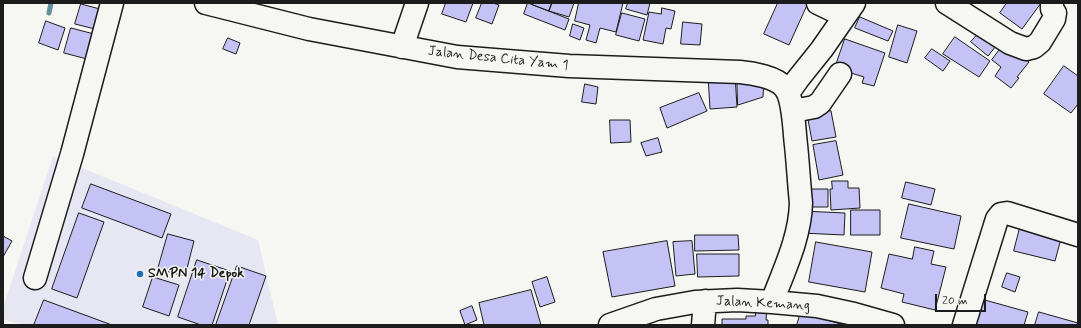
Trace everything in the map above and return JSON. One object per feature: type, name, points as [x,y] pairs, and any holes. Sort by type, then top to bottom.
[{"type":"street","points":[[35,278],[72,154],[112,3]]},
{"type":"street","name":"Jalan Desa Cita Yam 1","points":[[206,3],[309,29],[457,57],[569,66],[740,72],[755,74],[764,76],[785,87],[790,102]]},
{"type":"street","points":[[402,47],[417,3]]},
{"type":"street","points":[[772,302],[794,245],[801,214],[790,102],[798,79],[850,10],[818,3]]},
{"type":"street","points":[[946,3],[1010,43],[1026,49],[1034,47],[1040,42],[1054,19],[1055,14],[1052,9],[1052,3]]},
{"type":"street","points":[[790,102],[814,108],[820,103],[840,74]]},
{"type":"street","points":[[964,325],[997,219],[1001,214],[1007,213],[1078,235]]},
{"type":"street","name":"Jalan Kemang","points":[[610,325],[656,309],[695,302],[737,300],[817,306],[854,314],[893,325]]},
{"type":"street","points":[[703,325],[705,301]]},
{"type":"shaded area","name":"SMPN 14 Depok","points":[[53,156],[258,240],[278,325],[23,325],[3,319],[3,308]]},
{"type":"building","points":[[446,3],[473,3],[466,22],[442,14]]},
{"type":"building","points":[[482,3],[493,3],[499,5],[492,24],[476,18]]},
{"type":"building","points":[[528,3],[569,19],[565,30],[524,14]]},
{"type":"building","points":[[533,3],[552,3],[549,11],[533,5]]},
{"type":"building","points":[[552,3],[574,3],[569,17],[549,11]]},
{"type":"building","points":[[579,3],[623,3],[616,32],[600,28],[596,43],[586,40],[590,25],[575,21]]},
{"type":"building","points":[[628,3],[650,3],[647,15],[626,9]]},
{"type":"building","points":[[778,3],[808,3],[789,45],[764,34]]},
{"type":"building","points":[[1007,3],[1041,3],[1022,29],[1000,13]]},
{"type":"building","points":[[81,4],[100,9],[95,29],[75,24]]},
{"type":"building","points":[[662,8],[675,11],[671,29],[666,28],[663,44],[643,40],[649,12],[661,14]]},
{"type":"building","points":[[622,13],[645,19],[639,41],[616,35]]},
{"type":"building","points":[[860,17],[893,31],[888,41],[855,28]]},
{"type":"building","points":[[46,21],[65,28],[58,50],[39,43]]},
{"type":"building","points":[[683,22],[702,24],[700,45],[681,44]]},
{"type":"building","points":[[573,24],[584,28],[580,40],[570,36]]},
{"type":"building","points":[[898,25],[917,31],[907,63],[889,57]]},
{"type":"building","points":[[984,27],[1000,41],[988,56],[971,42]]},
{"type":"building","points":[[71,28],[94,34],[87,59],[64,53]]},
{"type":"building","points":[[955,37],[990,61],[979,77],[943,54]]},
{"type":"building","points":[[228,38],[240,43],[236,54],[223,49]]},
{"type":"building","points":[[845,39],[885,53],[874,86],[862,83],[864,77],[835,68]]},
{"type":"building","points":[[1004,44],[1029,62],[1017,77],[1019,78],[1011,88],[995,76],[1001,67],[992,60]]},
{"type":"building","points":[[932,49],[950,61],[943,71],[925,58]]},
{"type":"building","points":[[1064,66],[1078,76],[1078,104],[1071,113],[1044,94]]},
{"type":"building","points":[[735,75],[737,107],[710,109],[708,76]]},
{"type":"building","points":[[737,75],[764,79],[763,97],[738,105]]},
{"type":"building","points":[[585,84],[598,87],[596,104],[582,102]]},
{"type":"building","points":[[699,93],[707,111],[667,128],[660,108]]},
{"type":"building","points":[[831,111],[836,137],[812,141],[807,114]]},
{"type":"building","points":[[610,120],[630,120],[631,142],[611,143]]},
{"type":"building","points":[[658,138],[662,152],[646,156],[641,143]]},
{"type":"building","points":[[836,141],[843,175],[819,180],[813,145]]},
{"type":"building","points":[[832,181],[848,181],[848,188],[859,188],[860,208],[831,210],[830,189],[832,189]]},
{"type":"building","points":[[906,182],[935,189],[931,205],[902,198]]},
{"type":"building","points":[[91,184],[171,214],[162,238],[82,208]]},
{"type":"building","points":[[808,189],[828,189],[828,207],[808,207]]},
{"type":"building","points":[[909,204],[961,216],[954,249],[901,238]]},
{"type":"building","points":[[851,210],[880,210],[880,235],[851,235]]},
{"type":"building","points":[[802,211],[845,213],[844,235],[801,233]]},
{"type":"building","points":[[79,213],[104,222],[77,298],[52,289]]},
{"type":"building","points":[[1021,224],[1062,235],[1055,261],[1014,251]]},
{"type":"building","points":[[168,234],[194,241],[185,276],[158,269]]},
{"type":"building","points":[[695,235],[738,235],[739,250],[695,251]]},
{"type":"building","points":[[3,236],[12,241],[3,257]]},
{"type":"building","points":[[667,241],[675,286],[612,297],[603,252]]},
{"type":"building","points":[[692,241],[695,274],[676,276],[673,242]]},
{"type":"building","points":[[816,242],[872,252],[865,292],[809,282]]},
{"type":"building","points":[[915,247],[934,251],[931,264],[946,267],[935,310],[902,302],[904,294],[881,288],[889,254],[912,259]]},
{"type":"building","points":[[697,254],[739,254],[739,276],[698,277]]},
{"type":"building","points":[[197,260],[230,271],[212,325],[201,325],[178,317]]},
{"type":"building","points":[[237,266],[266,276],[249,325],[216,325]]},
{"type":"building","points":[[1007,273],[1020,277],[1015,292],[1002,287]]},
{"type":"building","points":[[153,277],[179,285],[169,316],[143,307]]},
{"type":"building","points":[[547,277],[555,302],[540,307],[532,282]]},
{"type":"building","points":[[531,290],[541,325],[484,325],[479,303]]},
{"type":"building","points":[[974,297],[1028,312],[1024,325],[978,325],[967,322]]},
{"type":"building","points":[[44,300],[112,325],[34,325]]},
{"type":"building","points":[[472,306],[477,320],[465,325],[460,311]]},
{"type":"building","points":[[756,307],[767,307],[766,320],[768,320],[768,325],[722,325],[722,319],[746,319],[746,316],[755,316]]},
{"type":"building","points":[[801,312],[844,325],[797,325]]},
{"type":"building","points":[[1039,312],[1078,323],[1078,325],[1035,325]]},
{"type":"waterway","points":[[49,13],[51,3]]},
{"type":"place","name":"SMPN 14 Depok","points":[[140,274]]}]
